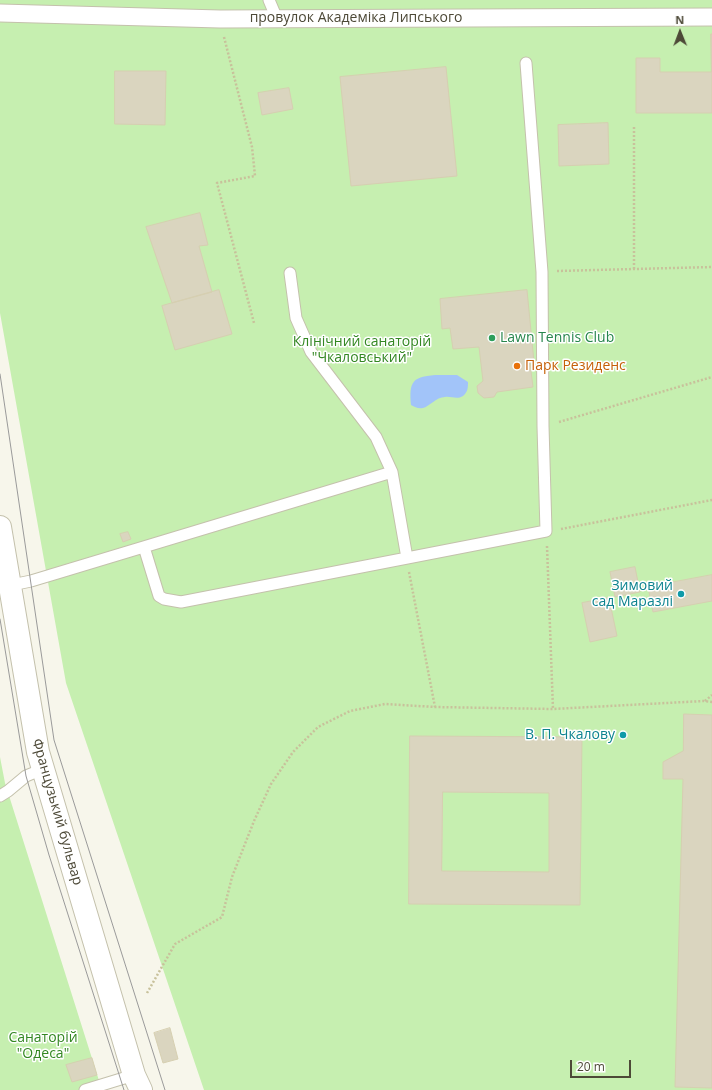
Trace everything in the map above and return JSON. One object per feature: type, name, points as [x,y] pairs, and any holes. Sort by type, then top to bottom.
[{"type":"street","name":"провулок Академіка Липського","points":[[0,13],[220,19],[712,16]]},
{"type":"street","name":"Французький бульвар","points":[[0,527],[5,586],[38,752],[137,1082]]},
{"type":"lane","points":[[269,0],[277,19]]},
{"type":"lane","points":[[144,547],[159,596],[164,599],[181,602],[546,531],[543,426],[542,272],[526,63]]},
{"type":"lane","points":[[290,274],[296,318],[311,352],[376,437],[392,472],[406,558]]},
{"type":"lane","points":[[5,586],[31,581],[392,472]]},
{"type":"lane","points":[[0,796],[26,776],[43,769]]},
{"type":"lane","points":[[85,1090],[137,1082]]},
{"type":"path","points":[[220,19],[252,147],[255,176],[217,182],[254,323]]},
{"type":"path","points":[[634,125],[634,269]]},
{"type":"path","points":[[542,272],[712,267]]},
{"type":"path","points":[[543,426],[712,377]]},
{"type":"path","points":[[552,709],[546,531],[712,500]]},
{"type":"path","points":[[406,558],[435,707]]},
{"type":"path","points":[[704,701],[712,695]]},
{"type":"path","points":[[147,993],[176,944],[222,917],[232,877],[254,821],[271,784],[293,752],[318,727],[350,711],[384,704],[435,707],[552,709],[704,701],[712,702]]},
{"type":"green space","name":"Клінічний санаторій \"Чкаловський\"","points":[[0,0],[712,0],[712,1090],[204,1090],[66,683],[0,313]]},
{"type":"green space","name":"Санаторій \"Одеса\"","points":[[0,757],[5,783],[102,1090],[0,1090]]},
{"type":"water","points":[[435,375],[457,375],[468,382],[466,393],[458,398],[442,397],[423,408],[418,408],[411,405],[411,391],[414,382],[421,377]]},
{"type":"building","points":[[711,34],[712,113],[636,113],[636,58],[660,58],[660,72],[711,72]]},
{"type":"building","points":[[446,67],[457,176],[351,186],[340,77]]},
{"type":"building","points":[[115,71],[166,71],[165,125],[115,124]]},
{"type":"building","points":[[289,88],[293,109],[262,115],[258,93]]},
{"type":"building","points":[[608,123],[609,164],[559,166],[558,125]]},
{"type":"building","points":[[200,213],[208,245],[199,246],[212,292],[172,303],[146,227]]},
{"type":"building","points":[[219,290],[232,334],[175,350],[162,306]]},
{"type":"building","name":"Lawn Tennis Club","points":[[527,290],[534,362],[530,363],[533,387],[497,392],[494,397],[484,398],[478,393],[477,386],[483,381],[479,347],[453,349],[450,328],[442,329],[440,299]]},
{"type":"building","points":[[128,532],[131,539],[123,542],[120,534]]},
{"type":"building","points":[[635,567],[640,592],[615,597],[610,572]]},
{"type":"building","name":"Зимовий сад Маразлі","points":[[712,575],[712,601],[653,612],[648,587]]},
{"type":"building","points":[[609,598],[617,636],[590,642],[582,603]]},
{"type":"building","points":[[684,714],[712,715],[712,1088],[675,1087],[683,779],[663,779],[663,762],[683,751]]},
{"type":"building","points":[[410,736],[582,737],[580,905],[409,904]],"holes":[[[443,792],[549,793],[549,872],[442,871]]]},
{"type":"building","points":[[170,1028],[178,1059],[163,1063],[154,1033]]},
{"type":"building","points":[[92,1058],[97,1075],[72,1082],[66,1065]]},
{"type":"tram line","points":[[0,374],[54,740],[165,1090]]},
{"type":"tram line","points":[[0,619],[26,776],[49,855],[124,1090]]},
{"type":"place","name":"Lawn Tennis Club","points":[[492,338]]},
{"type":"place","name":"Парк Резиденс","points":[[517,366]]},
{"type":"place","name":"Зимовий сад Маразлі","points":[[681,594]]},
{"type":"place","name":"В. П. Чкалову","points":[[623,735]]}]
